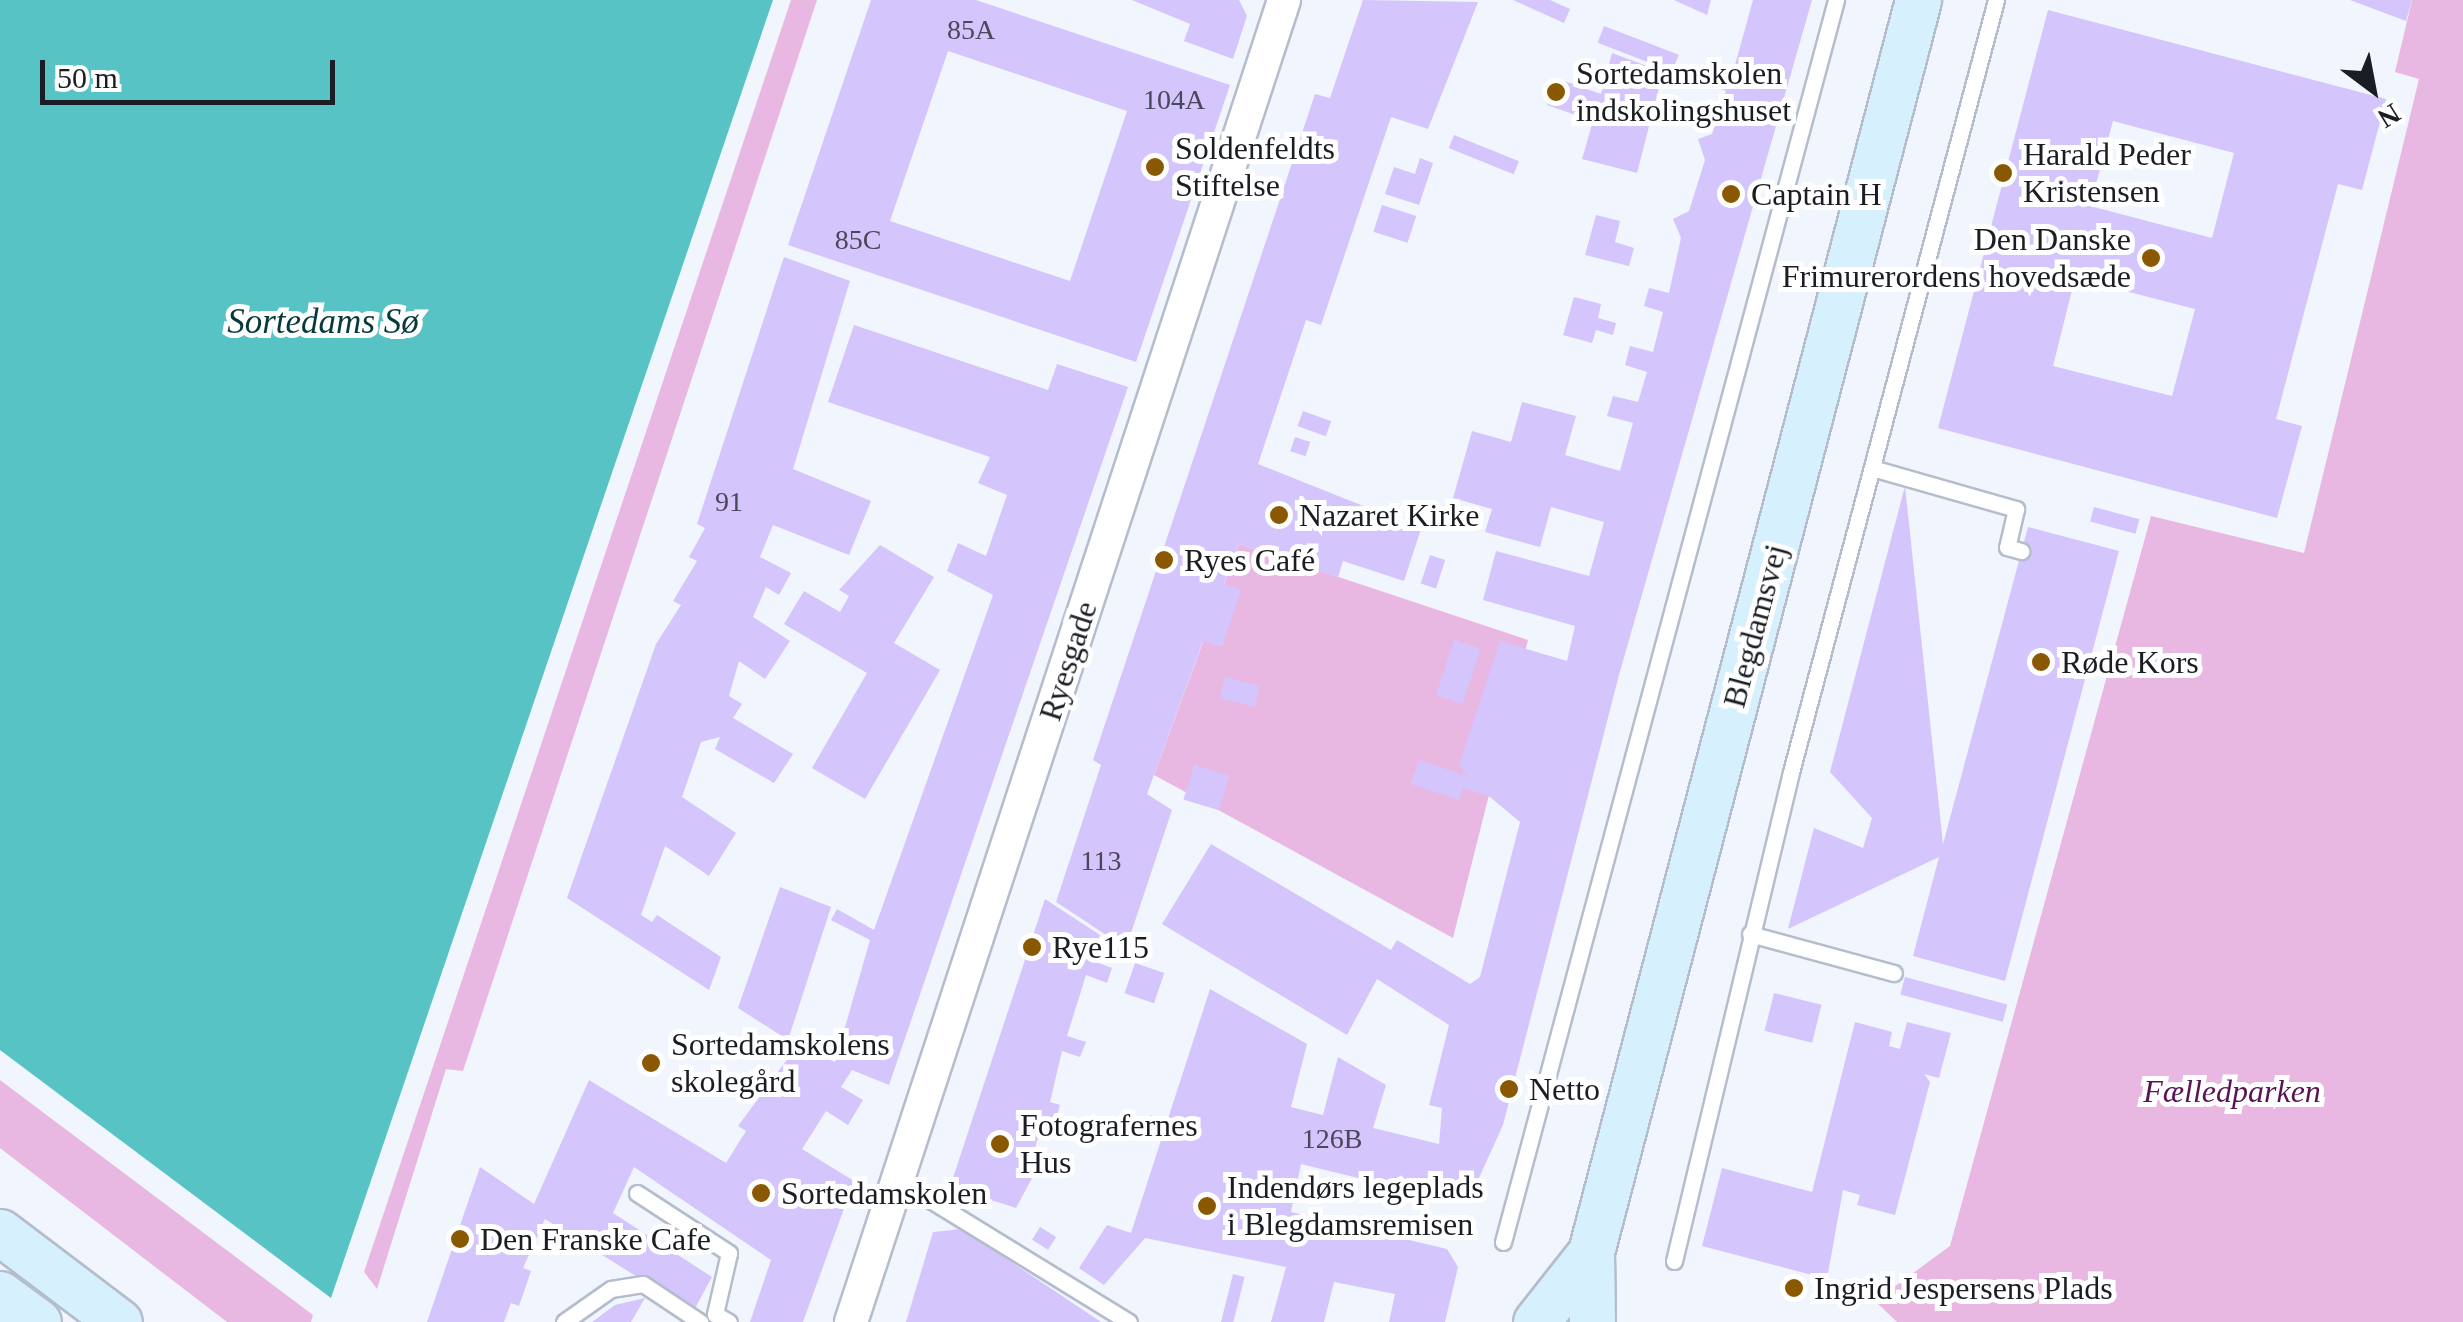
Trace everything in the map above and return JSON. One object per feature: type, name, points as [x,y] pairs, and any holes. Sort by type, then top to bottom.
[{"type":"street","name":"Ryesgade","points":[[851,1322],[1284,0]]},
{"type":"street","name":"Blegdamsvej","points":[[1592,1322],[1591,1252],[1918,0]]},
{"type":"street","points":[[0,1232],[119,1322]]},
{"type":"street","name":"Blegdamsvej","points":[[1536,1322],[1591,1252]]},
{"type":"street","points":[[0,1294],[38,1322]]},
{"type":"lane","points":[[1503,1242],[1836,0]]},
{"type":"lane","points":[[1674,1261],[1750,934],[1996,0]]},
{"type":"lane","points":[[1872,468],[2016,510],[2007,547],[2021,550]]},
{"type":"lane","points":[[1750,934],[1894,973]]},
{"type":"lane","points":[[898,1180],[1129,1322]]},
{"type":"lane","points":[[636,1193],[729,1253],[716,1314],[729,1322]]},
{"type":"lane","points":[[564,1322],[610,1288],[642,1284],[700,1322]]},
{"type":"green space","points":[[791,0],[817,0],[463,1071],[446,1069],[377,1289],[364,1272]]},
{"type":"green space","name":"Fælledparken","points":[[2412,0],[2463,0],[2463,1322],[1897,1322],[1875,1301],[1950,1246],[2151,516],[2304,553],[2419,79],[2395,72]]},
{"type":"green space","points":[[1239,544],[1528,640],[1453,938],[1154,775]]},
{"type":"green space","points":[[0,1080],[313,1315],[311,1322],[227,1322],[0,1148]]},
{"type":"water","name":"Sortedams Sø","points":[[0,0],[773,0],[331,1298],[0,1050]]},
{"type":"building","name":"Soldenfeldts Stiftelse","points":[[871,0],[976,0],[1230,85],[1136,362],[788,245]],"holes":[[[948,51],[1127,111],[1070,281],[890,221]]]},
{"type":"building","points":[[1132,0],[1239,0],[1247,16],[1233,59],[1184,41],[1190,24]]},
{"type":"building","points":[[1363,0],[1478,2],[1428,129],[1391,117],[1321,325],[1306,320],[1258,464],[1421,529],[1404,581],[1343,561],[1338,577],[1239,544],[1224,584],[1241,590],[1222,647],[1203,641],[1147,794],[1172,810],[1126,948],[1056,902],[1101,765],[1093,760],[1315,94],[1330,98]]},
{"type":"building","points":[[1513,0],[1550,0],[1570,9],[1564,23]]},
{"type":"building","points":[[1674,0],[1711,0],[1707,15]]},
{"type":"building","points":[[1753,0],[1812,0],[1619,675],[1503,1125],[1473,1191],[1456,1202],[1301,1164],[1291,1212],[1447,1249],[1458,1267],[1445,1322],[1389,1322],[1395,1294],[1334,1282],[1324,1322],[1271,1322],[1286,1267],[1145,1238],[1104,1285],[1079,1268],[1107,1225],[1131,1233],[1210,989],[1307,1044],[1291,1107],[1323,1115],[1338,1057],[1386,1085],[1373,1128],[1439,1144],[1442,1108],[1429,1105],[1449,1025],[1377,979],[1347,1035],[1162,924],[1211,844],[1391,950],[1397,940],[1470,984],[1480,977],[1520,822],[1490,797],[1463,788],[1459,800],[1411,784],[1419,760],[1467,776],[1459,765],[1500,641],[1567,661],[1575,626],[1483,600],[1496,551],[1589,576],[1604,522],[1551,507],[1540,547],[1485,532],[1492,509],[1453,498],[1472,431],[1511,442],[1522,402],[1576,416],[1565,455],[1620,471],[1633,423],[1607,416],[1613,396],[1638,402],[1647,372],[1625,365],[1630,346],[1653,352],[1663,312],[1644,306],[1649,288],[1669,293],[1681,238],[1673,219],[1689,211],[1705,160],[1698,139],[1712,134],[1726,91],[1713,86],[1718,67],[1733,72]]},
{"type":"building","points":[[2350,0],[2412,0],[2406,21]]},
{"type":"building","name":"Den Danske Frimurerordens hovedsæde","points":[[2048,10],[2386,99],[2362,190],[2338,184],[2276,419],[2302,426],[2277,518],[1938,428]],"holes":[[[2113,121],[2234,153],[2212,238],[2090,206]],[[2075,278],[2195,309],[2172,396],[2053,366]]]},
{"type":"building","points":[[1604,26],[1679,55],[1672,71],[1598,43]]},
{"type":"building","points":[[1612,53],[1663,72],[1637,173],[1582,159],[1593,121],[1547,105],[1556,78],[1601,94]]},
{"type":"building","points":[[1454,135],[1519,161],[1514,174],[1449,148]]},
{"type":"building","points":[[1420,158],[1433,163],[1419,205],[1385,194],[1394,167],[1415,174]]},
{"type":"building","points":[[1382,205],[1416,216],[1408,243],[1373,232]]},
{"type":"building","points":[[1596,215],[1620,221],[1615,242],[1634,248],[1629,266],[1585,255]]},
{"type":"building","points":[[784,257],[850,281],[793,469],[871,501],[849,555],[773,525],[760,557],[791,573],[779,595],[766,587],[753,617],[790,641],[765,679],[739,661],[729,696],[742,704],[733,718],[793,754],[774,783],[715,749],[720,737],[701,742],[682,797],[736,833],[709,876],[665,846],[641,915],[652,922],[657,915],[721,957],[709,990],[567,898],[656,644],[681,605],[673,601],[697,561],[689,557],[705,528],[697,524]]},
{"type":"building","points":[[1574,297],[1601,304],[1598,318],[1616,323],[1613,335],[1596,330],[1592,343],[1563,335]]},
{"type":"building","points":[[854,325],[1048,390],[1057,364],[1128,387],[889,1085],[852,1070],[841,1087],[863,1100],[848,1125],[826,1111],[802,1149],[854,1181],[803,1322],[750,1322],[771,1260],[634,1167],[613,1213],[712,1277],[693,1312],[545,1219],[523,1268],[531,1271],[519,1306],[511,1303],[504,1322],[427,1322],[480,1167],[534,1204],[589,1080],[726,1163],[746,1131],[738,1126],[797,1046],[835,1062],[870,940],[831,920],[837,909],[874,930],[993,595],[947,571],[958,543],[986,556],[1007,495],[978,483],[990,457],[828,402]]},
{"type":"building","points":[[1303,411],[1331,421],[1326,436],[1298,426]]},
{"type":"building","points":[[1295,437],[1310,442],[1306,456],[1290,451]]},
{"type":"building","name":"Røde Kors","points":[[1905,486],[1943,844],[2028,527],[2119,551],[2005,981],[1913,956],[1939,857],[1788,929],[1814,828],[1863,848],[1872,818],[1830,772]]},
{"type":"building","points":[[2094,507],[2139,519],[2136,534],[2090,521]]},
{"type":"building","points":[[880,545],[934,577],[894,643],[940,670],[865,799],[812,768],[867,673],[784,624],[804,591],[840,612],[849,596],[839,590]]},
{"type":"building","points":[[1430,555],[1445,560],[1436,588],[1421,584]]},
{"type":"building","points":[[1454,640],[1481,649],[1463,704],[1436,695]]},
{"type":"building","points":[[1225,677],[1260,686],[1255,707],[1220,698]]},
{"type":"building","points":[[1194,765],[1229,776],[1219,810],[1183,799]]},
{"type":"building","points":[[780,887],[831,907],[788,1040],[738,1008]]},
{"type":"building","points":[[1045,899],[1100,935],[1091,960],[1112,968],[1107,983],[1086,975],[1067,1036],[1086,1042],[1080,1057],[1062,1051],[1050,1102],[1060,1105],[1055,1123],[1044,1119],[1030,1164],[1038,1167],[1016,1208],[950,1187]]},
{"type":"building","points":[[1135,963],[1164,973],[1154,1003],[1125,993]]},
{"type":"building","points":[[1905,977],[2007,1004],[2003,1022],[1900,994]]},
{"type":"building","points":[[1774,993],[1822,1005],[1812,1043],[1765,1031]]},
{"type":"building","points":[[1855,1022],[1892,1032],[1889,1046],[1900,1049],[1907,1022],[1951,1033],[1939,1078],[1924,1074],[1930,1082],[1895,1215],[1857,1205],[1860,1195],[1843,1190],[1827,1279],[1702,1246],[1722,1168],[1812,1192]]},
{"type":"building","points":[[1150,1115],[1167,1121],[1162,1135],[1145,1129]]},
{"type":"building","points":[[1040,1227],[1056,1237],[1048,1250],[1032,1240]]},
{"type":"building","points":[[962,1229],[1101,1322],[906,1322],[933,1232]]},
{"type":"building","points":[[1233,1274],[1245,1277],[1233,1322],[1221,1322]]},
{"type":"building","points":[[645,1298],[631,1322],[592,1322],[615,1305]]},
{"type":"place","name":"Sortedamskolen indskolingshuset","points":[[1556,92]]},
{"type":"place","name":"Soldenfeldts Stiftelse","points":[[1155,167]]},
{"type":"place","name":"Harald Peder Kristensen","points":[[2003,173]]},
{"type":"place","name":"Captain H","points":[[1731,194]]},
{"type":"place","name":"Den Danske Frimurerordens hovedsæde","points":[[2151,258]]},
{"type":"place","name":"Nazaret Kirke","points":[[1279,515]]},
{"type":"place","name":"Ryes Café","points":[[1164,560]]},
{"type":"place","name":"Røde Kors","points":[[2041,662]]},
{"type":"place","name":"Rye115","points":[[1032,947]]},
{"type":"place","name":"Sortedamskolens skolegård","points":[[651,1063]]},
{"type":"place","name":"Netto","points":[[1509,1089]]},
{"type":"place","name":"Fotografernes Hus","points":[[1000,1144]]},
{"type":"place","name":"Sortedamskolen","points":[[761,1193]]},
{"type":"place","name":"Indendørs legeplads i Blegdamsremisen","points":[[1207,1206]]},
{"type":"place","name":"Den Franske Cafe","points":[[460,1239]]},
{"type":"place","name":"Ingrid Jespersens Plads","points":[[1794,1288]]}]
